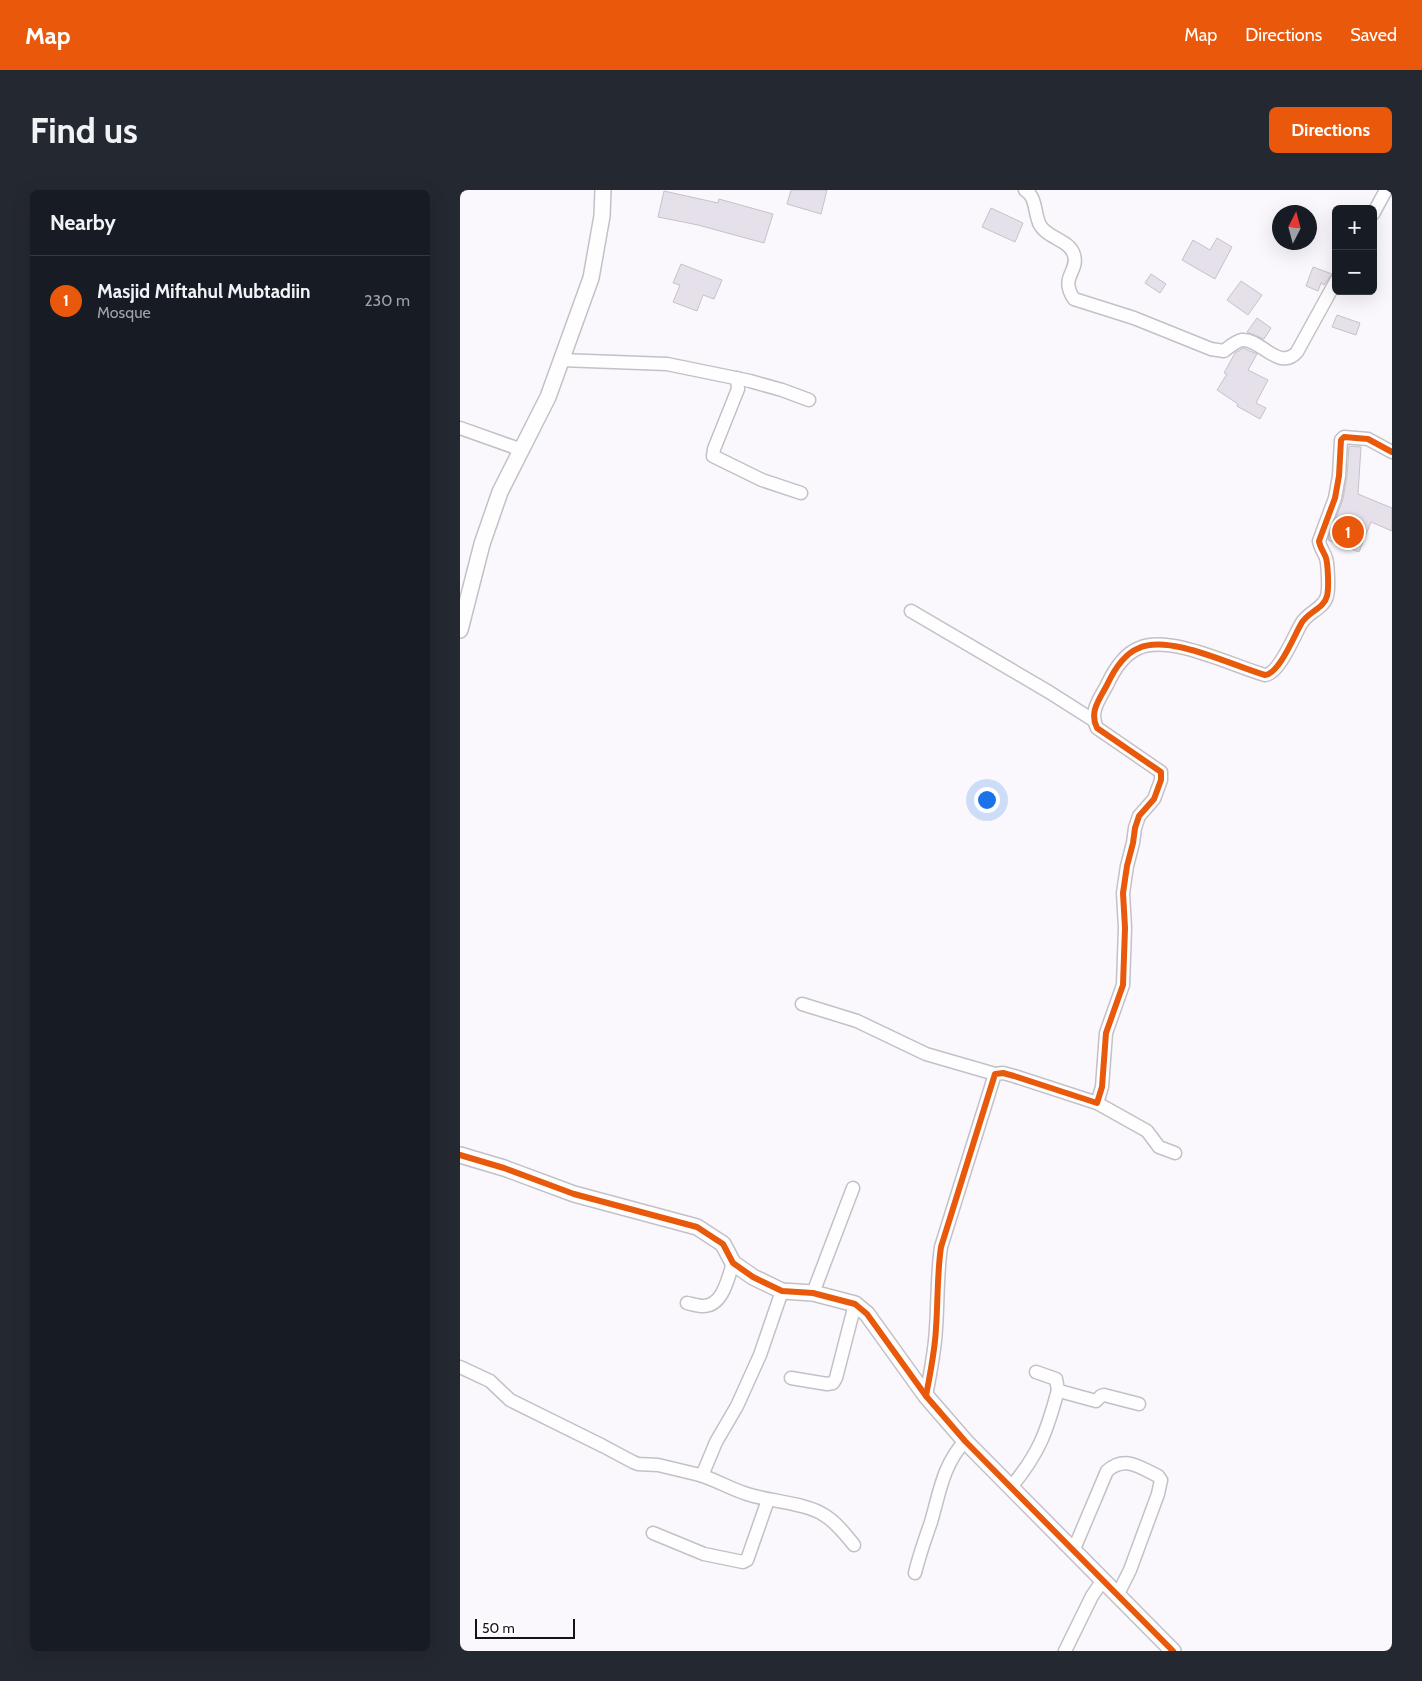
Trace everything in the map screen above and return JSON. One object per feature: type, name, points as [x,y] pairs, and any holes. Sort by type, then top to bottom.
[{"type":"street","points":[[460,630],[482,544],[500,492],[548,397],[591,278],[602,216],[603,190]]},
{"type":"street","points":[[1025,190],[1031,194],[1040,224],[1046,233],[1069,247],[1074,256],[1074,266],[1068,280],[1068,291],[1074,299],[1134,318],[1211,349],[1224,351],[1241,340],[1250,341],[1275,356],[1292,357],[1332,288]]},
{"type":"street","points":[[1377,207],[1386,190]]},
{"type":"street","points":[[562,360],[668,364],[737,378],[782,390],[809,400]]},
{"type":"street","points":[[737,378],[738,389],[713,456],[762,480],[800,493]]},
{"type":"street","points":[[460,428],[522,450]]},
{"type":"street","points":[[1093,720],[1094,711],[1112,674],[1129,654],[1139,648],[1152,645],[1170,645],[1208,655],[1265,675],[1272,673],[1305,618],[1324,603],[1327,596],[1326,559],[1319,541],[1334,498],[1339,476],[1341,440],[1344,437],[1368,439],[1392,452]]},
{"type":"street","points":[[911,611],[1093,720],[1097,728],[1161,772],[1161,780],[1154,799],[1140,816],[1135,828],[1133,843],[1126,866],[1123,985],[1106,1033],[1102,1087],[1096,1103]]},
{"type":"street","points":[[802,1004],[857,1022],[926,1054],[995,1074],[1009,1074],[1096,1103],[1148,1131],[1160,1147],[1175,1153]]},
{"type":"street","points":[[926,1396],[935,1345],[937,1270],[940,1247],[995,1074]]},
{"type":"street","points":[[460,1155],[504,1168],[574,1194],[697,1227],[723,1244],[733,1263],[753,1277],[782,1291],[813,1293],[855,1304],[867,1314],[926,1396],[965,1441],[1173,1651]]},
{"type":"street","points":[[813,1293],[853,1188]]},
{"type":"street","points":[[687,1303],[705,1307],[717,1301],[725,1287],[733,1263]]},
{"type":"street","points":[[700,1475],[704,1471],[716,1442],[737,1406],[760,1355],[782,1291]]},
{"type":"street","points":[[791,1378],[827,1384],[833,1383],[836,1378],[855,1304]]},
{"type":"street","points":[[460,1367],[490,1381],[510,1400],[633,1462],[638,1464],[658,1464],[716,1479],[744,1493],[768,1500],[802,1506],[824,1514],[854,1544]]},
{"type":"street","points":[[1011,1487],[1026,1469],[1044,1438],[1058,1390],[1056,1379],[1036,1372]]},
{"type":"street","points":[[1058,1390],[1090,1400],[1096,1400],[1104,1395],[1140,1404]]},
{"type":"street","points":[[915,1573],[945,1470],[955,1452],[965,1441]]},
{"type":"street","points":[[1074,1549],[1107,1471],[1112,1466],[1121,1462],[1130,1463],[1158,1476],[1161,1480],[1158,1494],[1130,1570],[1118,1594]]},
{"type":"street","points":[[652,1533],[704,1554],[743,1562],[747,1560],[768,1500]]},
{"type":"street","points":[[1064,1651],[1092,1596],[1103,1580]]},
{"type":"building","points":[[791,190],[827,190],[821,214],[787,204]]},
{"type":"building","points":[[664,191],[718,203],[719,199],[773,214],[764,243],[698,225],[658,217]]},
{"type":"building","points":[[991,208],[1023,223],[1015,242],[982,227]]},
{"type":"building","points":[[1217,238],[1232,247],[1215,279],[1182,260],[1193,240],[1210,250]]},
{"type":"building","points":[[681,264],[722,280],[714,299],[703,295],[697,311],[673,302],[680,285],[673,283]]},
{"type":"building","points":[[1313,267],[1332,274],[1324,285],[1321,283],[1318,291],[1306,286]]},
{"type":"building","points":[[1151,274],[1166,284],[1160,293],[1145,283]]},
{"type":"building","points":[[1241,281],[1262,295],[1248,315],[1227,300]]},
{"type":"building","points":[[1337,315],[1360,323],[1356,335],[1332,327]]},
{"type":"building","points":[[1257,318],[1271,328],[1264,339],[1247,332]]},
{"type":"building","points":[[1243,348],[1257,354],[1248,370],[1268,380],[1256,403],[1266,408],[1260,419],[1237,406],[1238,404],[1217,390],[1227,374],[1224,373],[1235,353]]},
{"type":"building","points":[[1349,446],[1361,447],[1358,494],[1392,508],[1392,531],[1371,522],[1359,552],[1328,540],[1343,499]]},
{"type":"cycle path","points":[[926,1396],[935,1337],[941,1247],[995,1074],[1003,1073],[1014,1076],[1097,1103],[1102,1087],[1106,1033],[1123,985],[1125,928],[1123,893],[1127,866],[1139,816],[1154,799],[1161,780],[1161,772],[1097,728],[1094,717],[1098,701],[1112,675],[1124,659],[1139,648],[1152,645],[1184,648],[1265,675],[1276,668],[1286,654],[1301,624],[1307,616],[1323,604],[1327,596],[1327,561],[1319,541],[1335,498],[1339,476],[1341,440],[1344,437],[1368,439],[1392,452]]},
{"type":"cycle path","points":[[460,1155],[504,1168],[574,1194],[697,1227],[723,1244],[733,1263],[753,1277],[782,1291],[813,1293],[855,1304],[867,1314],[926,1396],[965,1441],[1173,1651]]},
{"type":"place","name":"Masjid Miftahul Mubtadiin","points":[[1348,532]]}]
